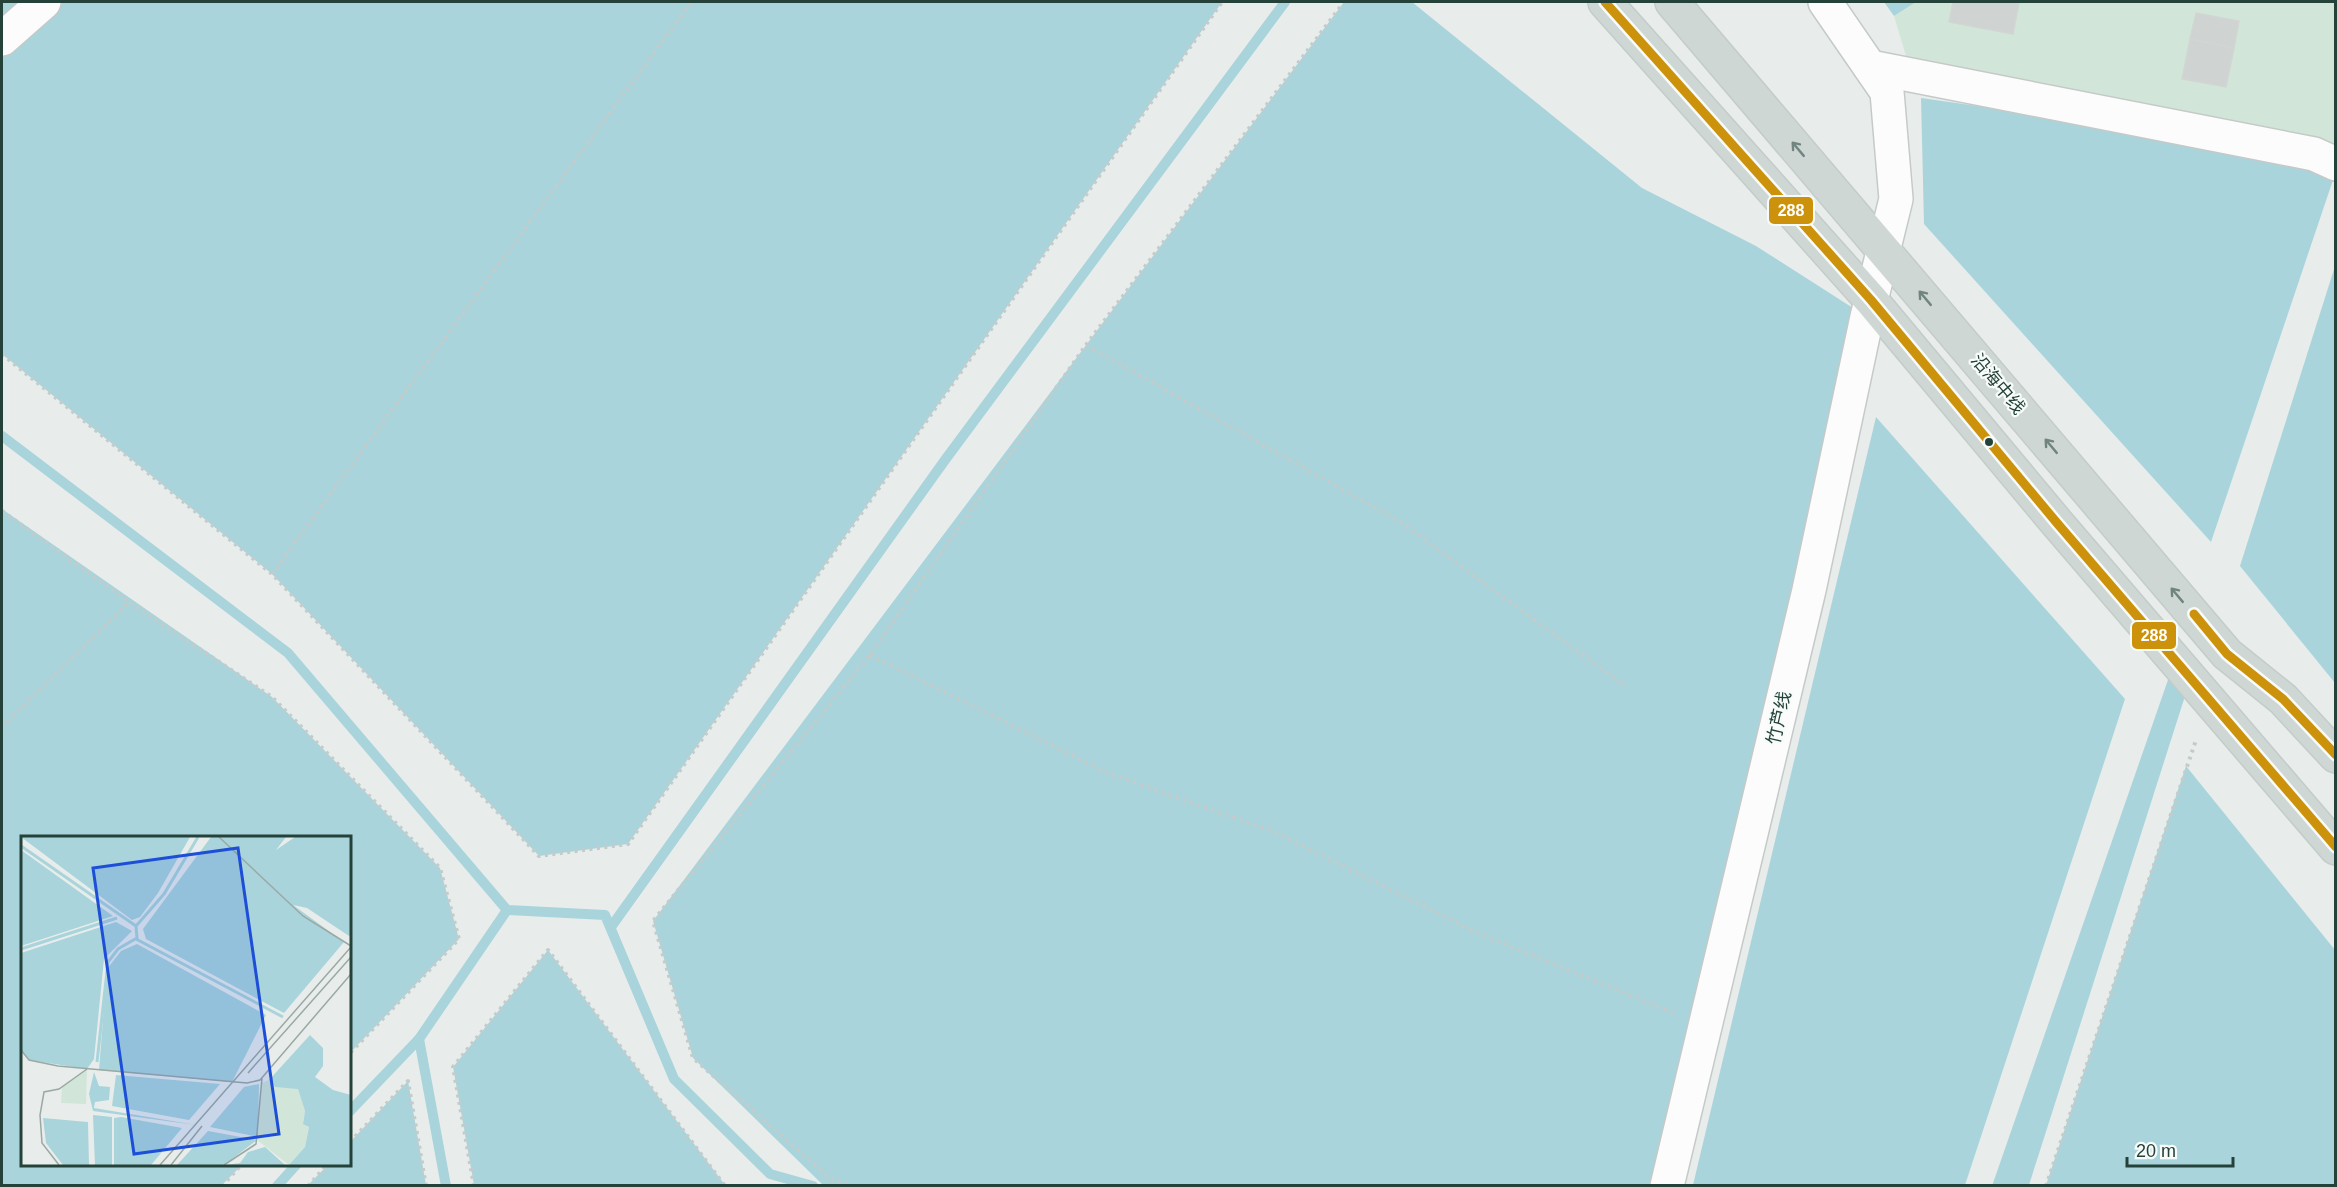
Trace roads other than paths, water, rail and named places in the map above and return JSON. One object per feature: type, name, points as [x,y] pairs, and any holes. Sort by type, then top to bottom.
[{"type":"main road","points":[[1605,2],[1871,300],[2020,479],[2336,848]]},
{"type":"main road","name":"沿海中线","points":[[1672,2],[2227,654],[2283,699],[2336,756]]},
{"type":"street","points":[[2,39],[44,2]]},
{"type":"street","name":"竹芦线","points":[[1667,1185],[1809,590],[1871,300],[1896,199],[1887,92],[1825,2]]},
{"type":"street","points":[[1870,67],[2314,154],[2336,164]]},
{"type":"water","points":[[2,2],[1222,2],[628,844],[539,856],[272,574],[2,354]]},
{"type":"water","points":[[1344,2],[1412,2],[1642,188],[1756,246],[1867,317],[1667,1185],[823,1185],[693,1058],[653,921]]},
{"type":"water","points":[[1884,2],[1916,2],[1894,16]]},
{"type":"water","points":[[1921,98],[2314,154],[2335,174],[2211,542],[1924,224]]},
{"type":"water","points":[[2335,266],[2336,683],[2240,566]]},
{"type":"water","points":[[1876,417],[2125,699],[1965,1185],[1693,1185]]},
{"type":"water","points":[[2,509],[272,697],[440,868],[459,939],[351,1052],[351,836],[21,836],[21,1166],[241,1166],[222,1185],[2,1185]]},
{"type":"water","points":[[2177,654],[2193,671],[2029,1185],[1992,1186]]},
{"type":"water","points":[[2186,766],[2335,950],[2335,1185],[2046,1185]]},
{"type":"water","points":[[548,950],[725,1185],[474,1185],[453,1067]]},
{"type":"water","points":[[408,1081],[426,1185],[308,1185],[327,1166],[351,1166],[351,1141]]},
{"type":"waterway","points":[[611,927],[945,460],[1285,2]]},
{"type":"waterway","points":[[2,436],[288,653],[507,910],[605,915],[674,1079],[770,1174],[813,1186]]},
{"type":"waterway","points":[[351,1110],[419,1039],[507,910]]},
{"type":"waterway","points":[[419,1039],[446,1186]]},
{"type":"waterway","points":[[277,1186],[295,1166]]}]
